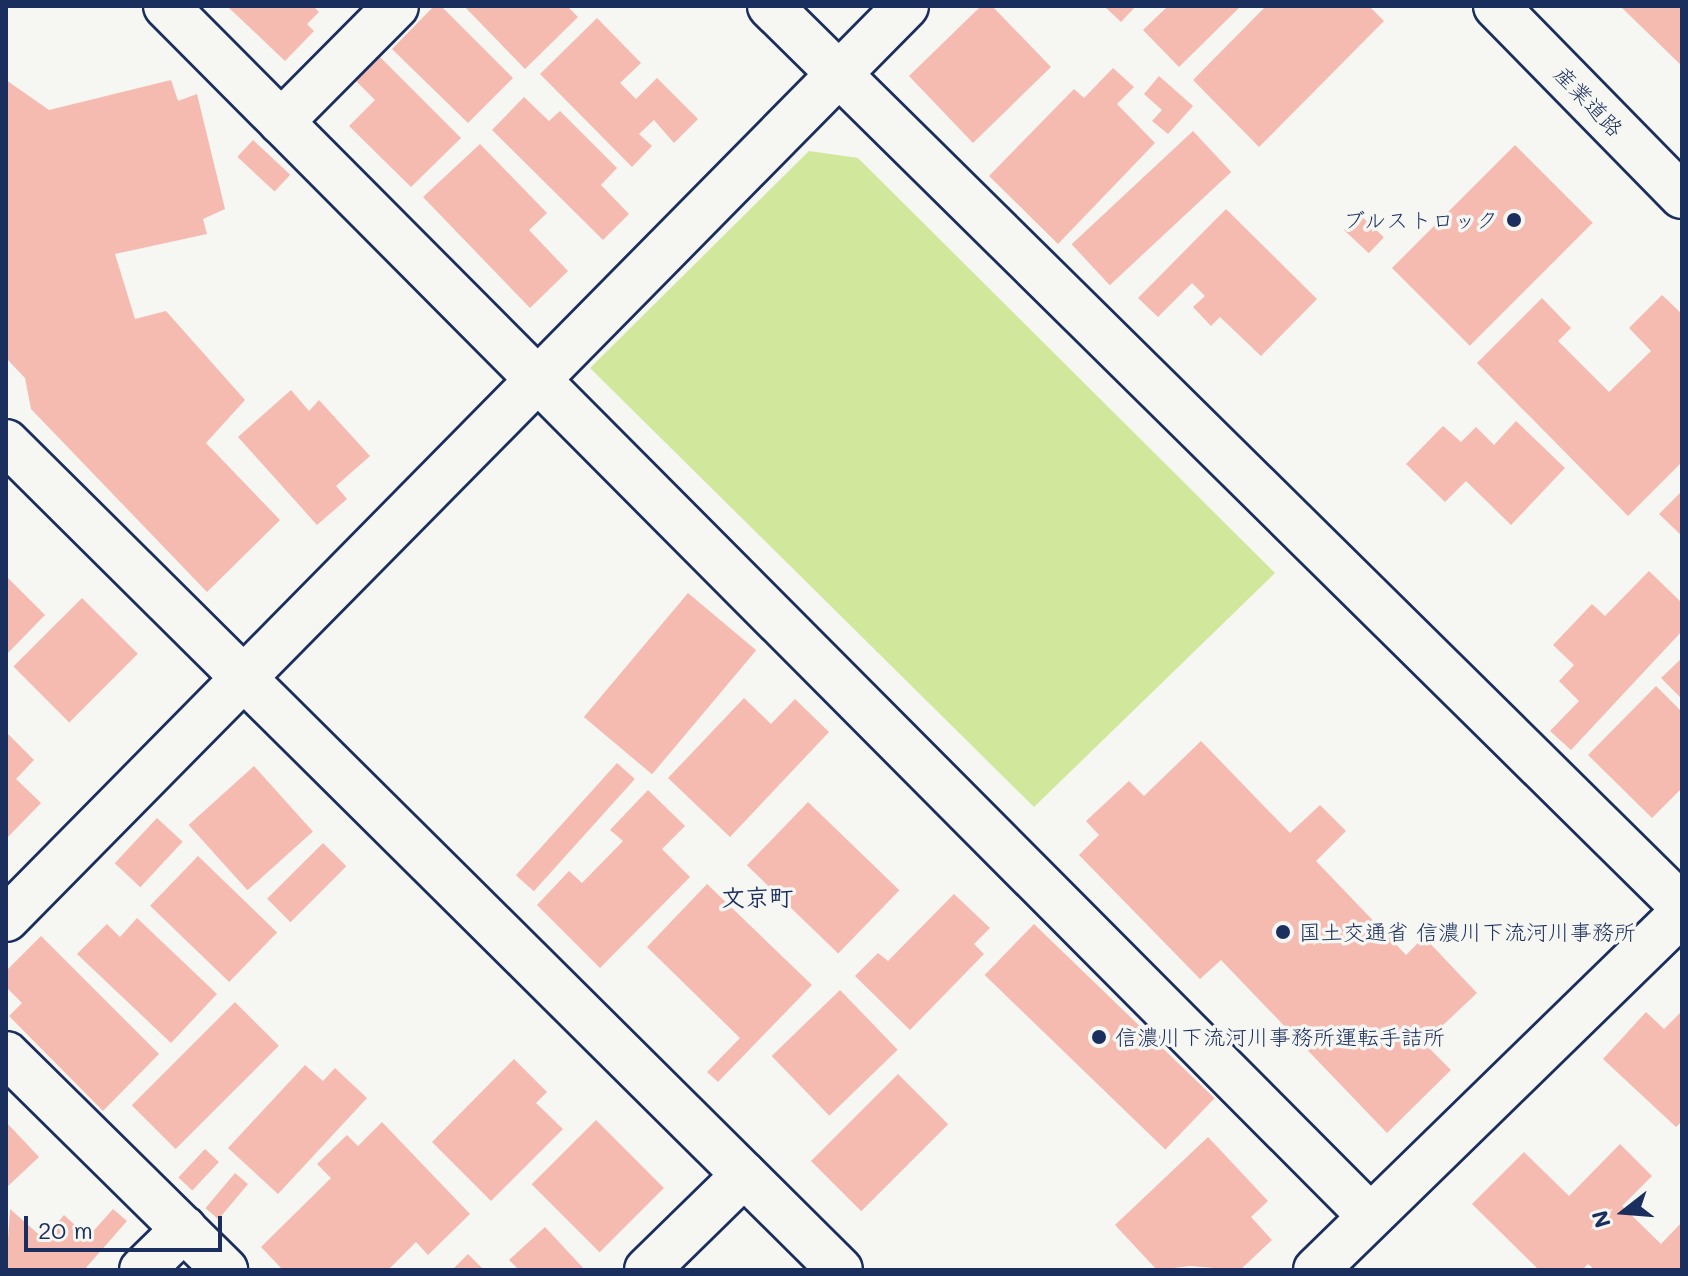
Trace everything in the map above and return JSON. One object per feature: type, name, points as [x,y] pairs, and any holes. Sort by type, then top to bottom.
[{"type":"street","points":[[166,6],[1370,1216]]},
{"type":"street","points":[[281,122],[396,6]]},
{"type":"street","points":[[770,6],[1682,906]]},
{"type":"street","points":[[6,919],[906,6]]},
{"type":"street","name":"産業道路","points":[[1496,6],[1682,196]]},
{"type":"street","points":[[8,448],[840,1270]]},
{"type":"street","points":[[1316,1270],[1682,913]]},
{"type":"street","points":[[6,1054],[225,1270]]},
{"type":"street","points":[[647,1270],[744,1175]]},
{"type":"street","points":[[142,1270],[184,1229]]},
{"type":"green space","points":[[809,151],[858,158],[1275,573],[1034,807],[590,368]]},
{"type":"building","points":[[227,6],[313,6],[319,12],[307,24],[314,31],[285,61]]},
{"type":"building","points":[[434,6],[441,6],[513,78],[468,123],[392,49]]},
{"type":"building","points":[[464,6],[567,6],[578,17],[525,69]]},
{"type":"building","points":[[981,6],[992,6],[1051,67],[973,143],[909,76]]},
{"type":"building","points":[[1104,6],[1136,6],[1121,22]]},
{"type":"building","points":[[1168,6],[1241,6],[1179,67],[1143,30]]},
{"type":"building","points":[[1266,6],[1369,6],[1384,21],[1259,147],[1193,80]]},
{"type":"building","points":[[1620,6],[1682,6],[1682,66]]},
{"type":"building","points":[[597,18],[641,63],[620,83],[636,99],[657,78],[698,119],[674,143],[654,120],[639,134],[652,146],[632,167],[540,74]]},
{"type":"building","points":[[379,56],[461,138],[411,187],[349,126],[375,100],[355,80]]},
{"type":"building","points":[[1113,68],[1134,87],[1117,104],[1155,143],[1058,244],[989,176],[1074,89],[1084,98]]},
{"type":"building","points":[[1159,76],[1193,106],[1168,134],[1152,121],[1162,110],[1144,94]]},
{"type":"building","points":[[6,80],[49,110],[171,80],[178,101],[197,94],[225,209],[203,219],[207,234],[115,254],[135,319],[166,311],[245,400],[206,443],[280,520],[207,592],[31,409],[25,378],[6,358]]},
{"type":"building","points":[[524,97],[549,121],[560,111],[617,168],[601,185],[629,214],[603,240],[492,130]]},
{"type":"building","points":[[1193,131],[1231,172],[1110,285],[1072,244]]},
{"type":"building","points":[[253,140],[290,175],[275,192],[237,157]]},
{"type":"building","points":[[480,144],[547,213],[529,230],[568,271],[530,308],[423,197]]},
{"type":"building","points":[[1515,145],[1593,223],[1470,346],[1392,268]]},
{"type":"building","points":[[1226,209],[1317,299],[1261,356],[1220,317],[1211,326],[1193,307],[1205,296],[1192,283],[1158,317],[1138,298]]},
{"type":"building","points":[[1359,214],[1384,237],[1369,253],[1344,230]]},
{"type":"building","points":[[1662,295],[1682,314],[1682,462],[1628,516],[1477,363],[1542,298],[1571,328],[1558,341],[1609,392],[1651,351],[1629,328]]},
{"type":"building","points":[[291,390],[309,411],[319,400],[370,456],[336,486],[347,499],[317,525],[238,437]]},
{"type":"building","points":[[1516,421],[1565,468],[1511,525],[1466,481],[1445,502],[1406,464],[1443,426],[1461,442],[1476,427],[1494,445]]},
{"type":"building","points":[[1682,491],[1682,536],[1659,514]]},
{"type":"building","points":[[1649,571],[1682,603],[1682,631],[1571,750],[1550,731],[1579,701],[1559,681],[1574,665],[1553,645],[1592,604],[1605,616]]},
{"type":"building","points":[[6,576],[45,615],[6,655]]},
{"type":"building","points":[[688,593],[756,650],[652,774],[584,717]]},
{"type":"building","points":[[82,598],[138,654],[69,722],[13,667]]},
{"type":"building","points":[[1682,658],[1682,699],[1661,678]]},
{"type":"building","points":[[1656,686],[1682,712],[1682,788],[1652,818],[1588,755]]},
{"type":"building","points":[[744,698],[771,724],[795,699],[829,732],[730,837],[668,778]]},
{"type":"building","points":[[6,732],[34,760],[16,779],[41,803],[6,839]]},
{"type":"building","points":[[1201,741],[1290,833],[1320,805],[1346,831],[1316,861],[1406,955],[1424,937],[1477,993],[1424,1043],[1451,1070],[1387,1133],[1221,960],[1200,979],[1079,855],[1099,835],[1086,821],[1129,781],[1144,796]]},
{"type":"building","points":[[617,763],[635,779],[534,891],[516,875]]},
{"type":"building","points":[[254,766],[313,831],[247,890],[189,825]]},
{"type":"building","points":[[648,790],[685,826],[662,849],[690,877],[600,968],[537,905],[569,871],[582,883],[623,841],[610,830]]},
{"type":"building","points":[[808,802],[899,890],[838,954],[747,865]]},
{"type":"building","points":[[157,818],[183,842],[140,887],[115,863]]},
{"type":"building","points":[[323,843],[346,866],[290,922],[267,899]]},
{"type":"building","points":[[198,856],[277,932],[229,982],[150,906]]},
{"type":"building","points":[[707,884],[812,985],[718,1082],[707,1072],[740,1038],[647,947]]},
{"type":"building","points":[[954,894],[990,928],[974,944],[984,954],[910,1030],[855,976],[878,953],[888,961]]},
{"type":"building","points":[[137,918],[217,994],[171,1043],[77,954],[107,924],[120,937]]},
{"type":"building","name":"信濃川下流河川事務所運転手詰所","points":[[1034,924],[1215,1098],[1165,1149],[985,975]]},
{"type":"building","points":[[41,936],[159,1054],[103,1111],[9,1016],[22,1003],[6,987],[6,971]]},
{"type":"building","points":[[840,990],[898,1050],[829,1116],[772,1056]]},
{"type":"building","points":[[235,1002],[279,1046],[176,1149],[132,1105]]},
{"type":"building","points":[[1682,1011],[1682,1121],[1676,1127],[1603,1059],[1646,1012],[1664,1029]]},
{"type":"building","points":[[514,1059],[547,1092],[536,1103],[563,1129],[491,1201],[432,1142]]},
{"type":"building","points":[[305,1065],[323,1081],[335,1068],[367,1098],[278,1194],[228,1148]]},
{"type":"building","points":[[898,1074],[948,1124],[861,1211],[811,1161]]},
{"type":"building","points":[[596,1120],[664,1188],[600,1252],[532,1184]]},
{"type":"building","points":[[6,1122],[39,1157],[6,1188]]},
{"type":"building","points":[[382,1122],[470,1214],[428,1255],[416,1242],[388,1270],[283,1270],[261,1247],[331,1178],[317,1164],[347,1135],[358,1146]]},
{"type":"building","points":[[1208,1137],[1268,1201],[1251,1217],[1272,1240],[1240,1270],[1190,1266],[1157,1270],[1115,1225]]},
{"type":"building","points":[[1620,1144],[1652,1176],[1622,1206],[1661,1244],[1682,1222],[1682,1270],[1595,1270],[1588,1264],[1582,1270],[1539,1270],[1472,1204],[1524,1152],[1569,1196]]},
{"type":"building","points":[[205,1149],[219,1162],[192,1190],[178,1178]]},
{"type":"building","points":[[235,1173],[248,1184],[218,1219],[205,1208]]},
{"type":"building","points":[[10,1209],[44,1239],[64,1215],[88,1237],[113,1209],[127,1221],[84,1270],[6,1270]]},
{"type":"building","points":[[545,1227],[585,1270],[519,1270],[509,1260]]},
{"type":"building","points":[[468,1254],[484,1270],[452,1270]]},
{"type":"place","name":"ブルストロック","points":[[1514,220]]},
{"type":"place","name":"国土交通省 信濃川下流河川事務所","points":[[1283,932]]},
{"type":"place","name":"信濃川下流河川事務所運転手詰所","points":[[1099,1037]]},
{"type":"district","name":"文京町","points":[[757,897]]}]
